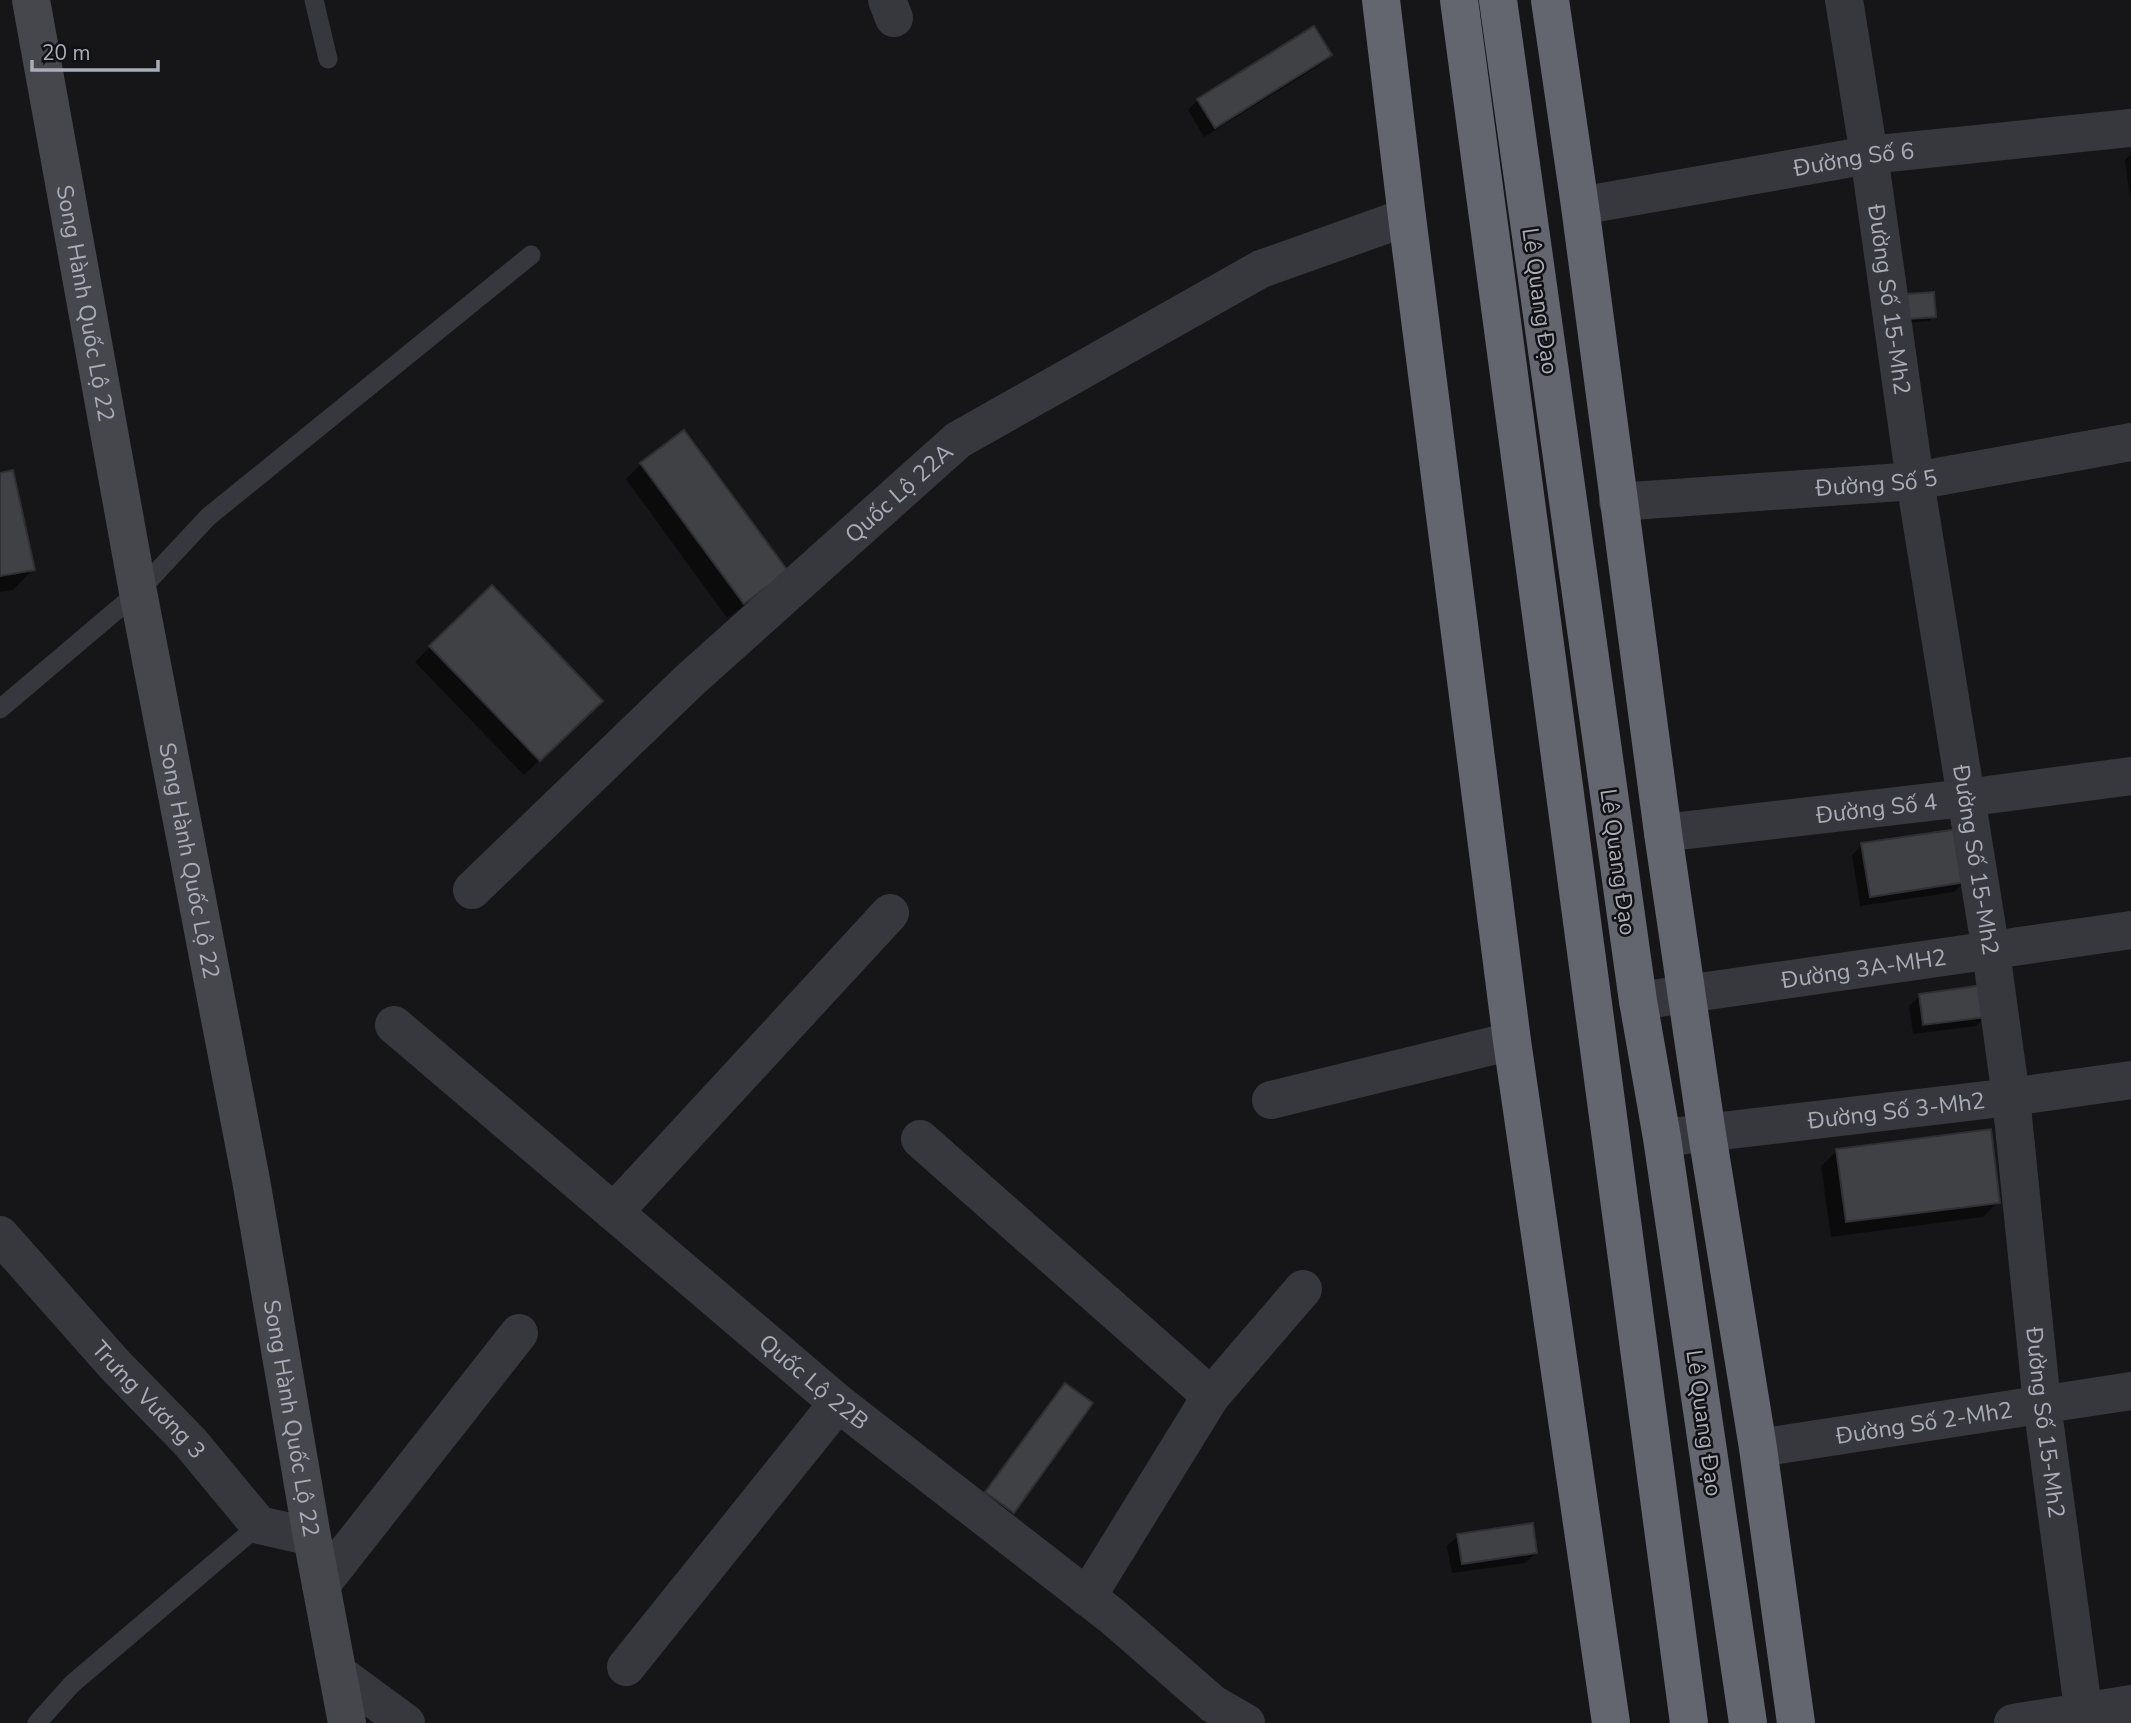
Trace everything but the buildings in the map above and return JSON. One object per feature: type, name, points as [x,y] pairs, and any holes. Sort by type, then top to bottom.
[{"type":"highway","points":[[1381,0],[1512,1041],[1611,1723]]},
{"type":"highway","name":"Lê Quang Đạo","points":[[1459,0],[1689,1723]]},
{"type":"highway","name":"Lê Quang Đạo","points":[[1498,0],[1638,1002],[1748,1723]]},
{"type":"highway","name":"Lê Quang Đạo","points":[[1550,0],[1663,833],[1707,1134],[1758,1448],[1796,1723]]},
{"type":"street","name":"Song Hành Quốc Lộ 22","points":[[31,0],[138,592],[251,1180],[347,1723]]},
{"type":"street","name":"Đường Số 15-Mh2","points":[[1844,0],[1915,481],[1991,952],[2011,1097],[2042,1404],[2084,1717]]},
{"type":"street","name":"Đường Số 6","points":[[1580,206],[1869,155],[2131,128]]},
{"type":"street","name":"Quốc Lộ 22A","points":[[472,890],[691,679],[958,440],[1261,269],[1407,218]]},
{"type":"street","name":"Đường Số 5","points":[[1618,502],[1915,481],[2131,442]]},
{"type":"street","name":"Đường Số 4","points":[[1663,833],[2131,776]]},
{"type":"street","points":[[614,1212],[890,913]]},
{"type":"street","name":"Đường 3A-MH2","points":[[1638,1002],[2131,930]]},
{"type":"street","name":"Quốc Lộ 22B","points":[[394,1026],[838,1403],[1087,1597],[1213,1704],[1246,1723]]},
{"type":"street","points":[[1271,1100],[1512,1041]]},
{"type":"street","name":"Đường Số 3-Mh2","points":[[1661,1139],[2131,1080]]},
{"type":"street","points":[[920,1139],[1211,1396]]},
{"type":"street","name":"Trưng Vương 3","points":[[0,1235],[115,1365],[190,1442],[259,1525]]},
{"type":"street","points":[[1087,1597],[1211,1396],[1303,1289]]},
{"type":"street","points":[[321,1585],[519,1333]]},
{"type":"street","name":"Đường Số 2-Mh2","points":[[1758,1448],[2131,1391]]},
{"type":"street","points":[[626,1667],[838,1403]]},
{"type":"street","points":[[259,1525],[312,1537]]},
{"type":"street","points":[[338,1673],[406,1723]]},
{"type":"street","points":[[2013,1723],[2084,1717],[2131,1704]]},
{"type":"lane","points":[[314,0],[328,59]]},
{"type":"lane","points":[[0,709],[138,592],[208,517],[531,255]]},
{"type":"lane","points":[[37,1723],[72,1684],[259,1525]]}]
